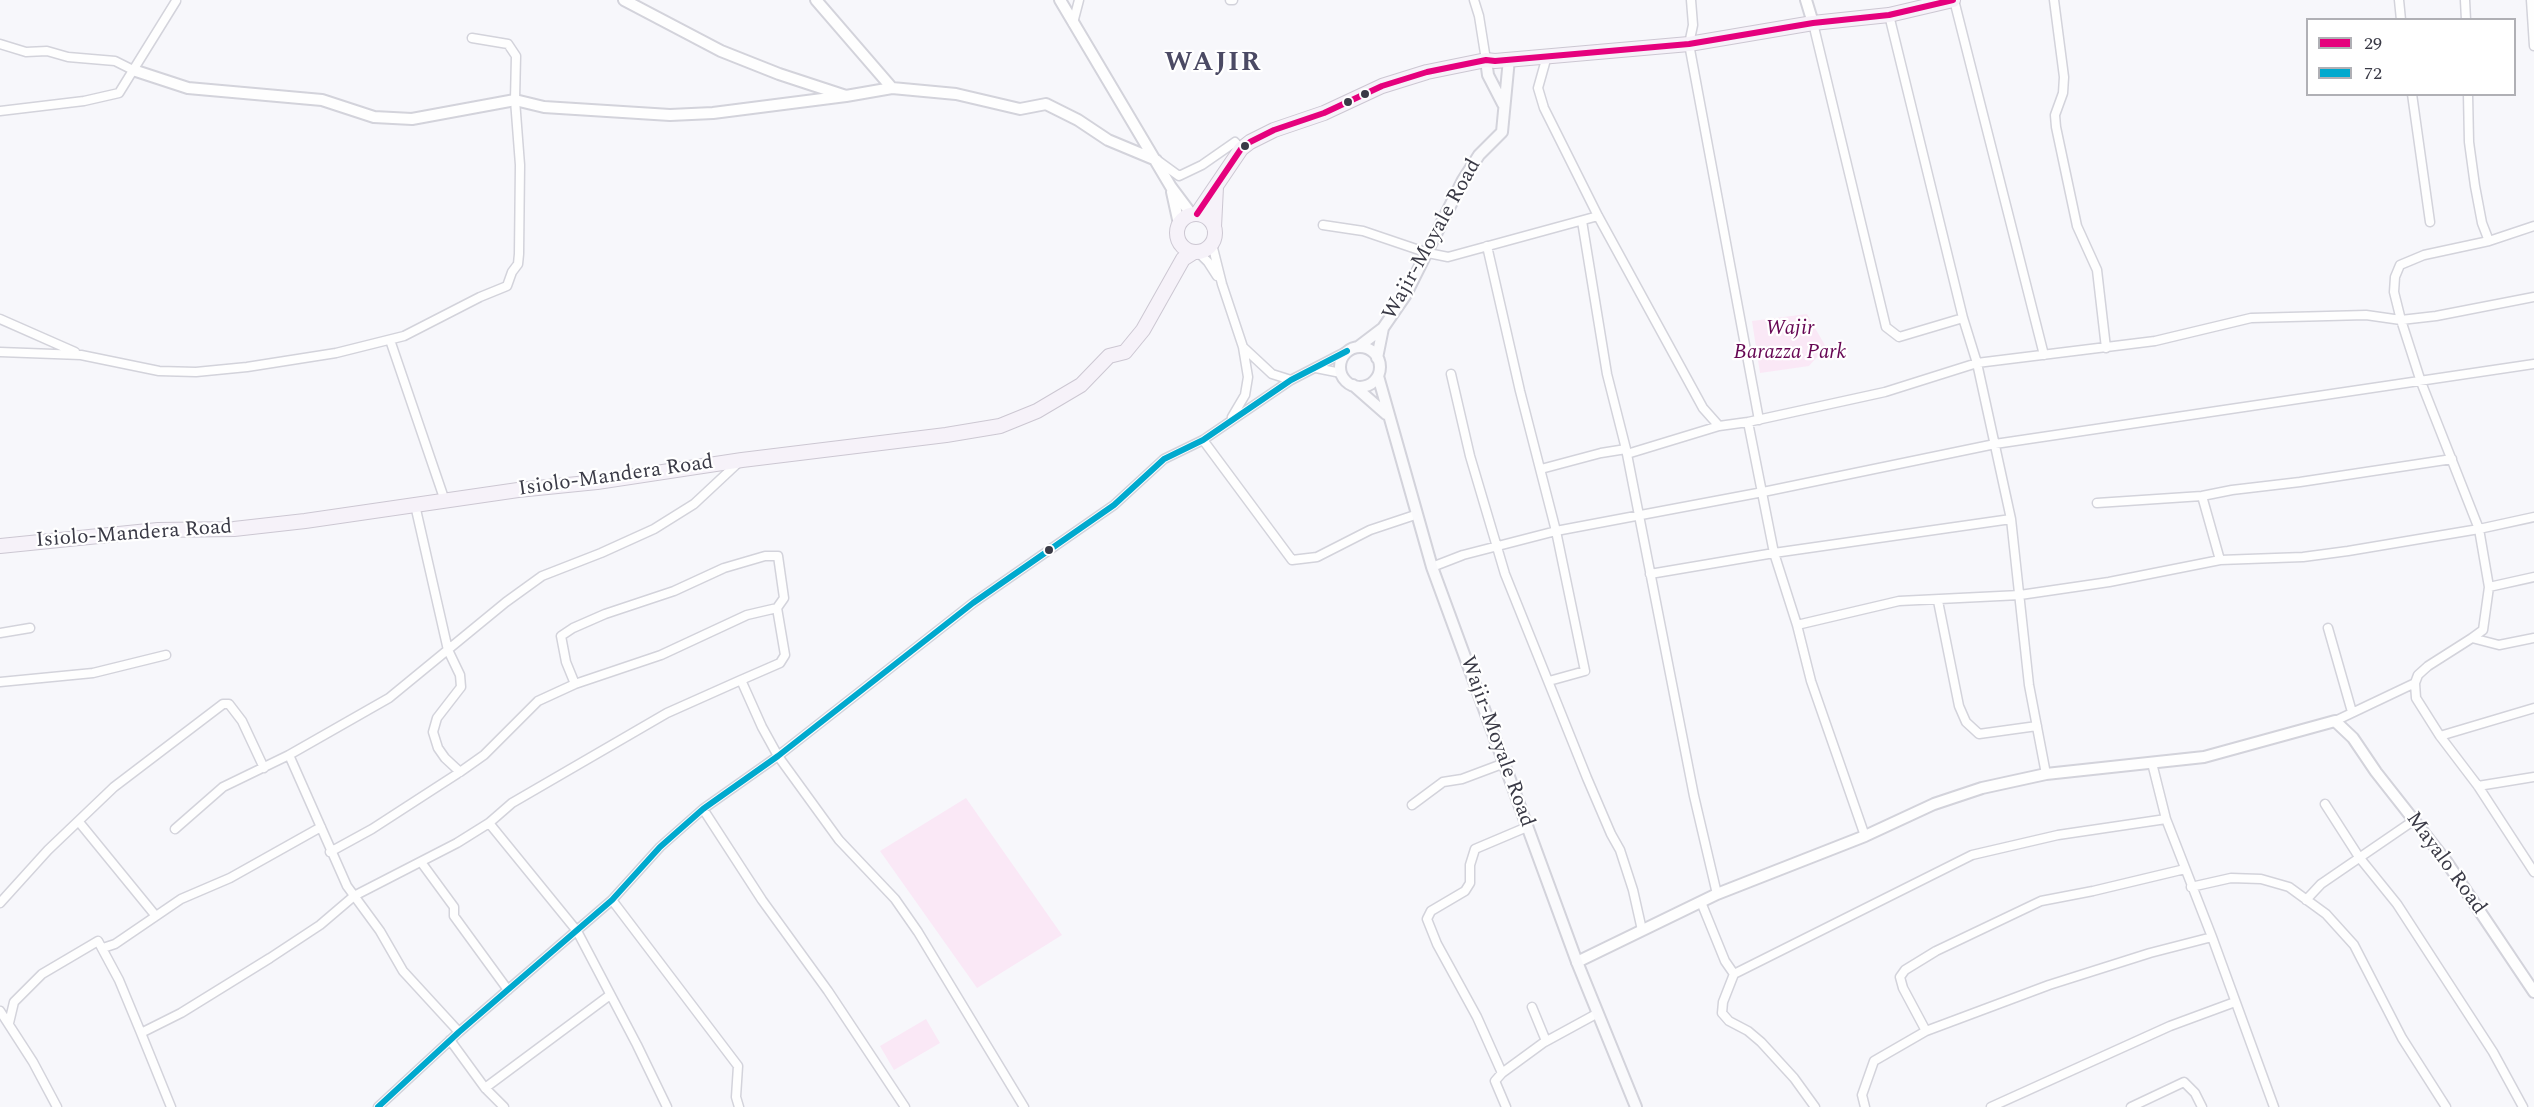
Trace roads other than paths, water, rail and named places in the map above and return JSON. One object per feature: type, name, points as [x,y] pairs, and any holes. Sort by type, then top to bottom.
[{"type":"highway","points":[[1179,224],[1194,214],[1216,188],[1240,149],[1274,130],[1324,113],[1382,86],[1427,72],[1486,60],[1495,62],[1689,44],[1814,23],[1889,15],[1954,0]]},
{"type":"highway","points":[[1212,244],[1215,235],[1216,188]]},
{"type":"highway","points":[[1194,214],[1207,218],[1214,227]]},
{"type":"highway","name":"Isiolo-Mandera Road","points":[[1170,280],[1172,255],[1178,240],[1179,224]]},
{"type":"highway","points":[[1178,240],[1184,248],[1196,252]]},
{"type":"highway","name":"Isiolo-Mandera Road","points":[[0,546],[158,530],[234,529],[1000,426],[1018,420],[1081,385],[1109,356],[1125,352],[1143,330],[1183,259],[1206,250],[1212,244]]},
{"type":"main road","name":"Wajir-Moyale Road","points":[[1377,357],[1383,328],[1405,296],[1428,253],[1462,180],[1479,155],[1502,132],[1509,59]]},
{"type":"main road","points":[[1486,60],[1488,75],[1503,104]]},
{"type":"main road","points":[[1383,328],[1358,347],[1347,351],[1342,358],[1341,373],[1346,380],[1387,414]]},
{"type":"main road","points":[[1353,385],[1366,386],[1377,375],[1380,366],[1377,357],[1366,348],[1358,347]]},
{"type":"main road","name":"Wajir-Moyale Road","points":[[1377,375],[1415,515],[1432,567],[1577,962],[1636,1107]]},
{"type":"street","points":[[624,0],[721,51],[779,74],[846,96]]},
{"type":"street","points":[[816,0],[892,88]]},
{"type":"street","points":[[1059,0],[1171,187],[1194,214]]},
{"type":"street","points":[[1073,23],[1079,0]]},
{"type":"street","points":[[1474,0],[1486,60]]},
{"type":"street","points":[[1691,0],[1693,25],[1689,44],[1759,420]]},
{"type":"street","points":[[1806,0],[1814,23],[1886,327],[1899,337],[1963,318]]},
{"type":"street","points":[[1954,0],[2044,355]]},
{"type":"street","points":[[2054,0],[2064,77],[2064,87],[2055,115],[2056,127],[2077,226],[2095,263],[2099,278],[2106,348]]},
{"type":"street","points":[[2399,0],[2402,18]]},
{"type":"street","points":[[2465,0],[2466,18]]},
{"type":"street","points":[[2531,0],[2534,46]]},
{"type":"street","points":[[0,111],[84,101],[119,93],[176,1]]},
{"type":"street","points":[[1889,15],[1963,318],[1977,363],[2011,519],[2030,685],[2046,774]]},
{"type":"street","points":[[0,352],[81,355],[159,371],[196,372],[336,353],[390,340],[404,336],[507,286],[512,272],[519,264],[520,165],[515,100],[516,56],[508,44],[472,38]]},
{"type":"street","points":[[0,44],[26,51],[47,51],[69,57],[116,61],[133,70],[188,88],[322,100],[374,117],[412,119],[515,100],[556,108],[670,115],[713,113],[892,88],[956,94],[1020,109],[1046,104],[1078,120],[1108,140],[1156,160],[1179,176],[1202,165],[1235,142],[1240,149]]},
{"type":"street","points":[[1547,56],[1538,88],[1544,108],[1598,216],[1703,408],[1719,426]]},
{"type":"street","points":[[2412,96],[2430,222]]},
{"type":"street","points":[[2468,96],[2469,142],[2475,186],[2482,224],[2488,240]]},
{"type":"street","points":[[1171,187],[1179,224]]},
{"type":"street","points":[[1323,225],[1363,231],[1428,253],[1448,257],[1598,216]]},
{"type":"street","points":[[1582,221],[1607,374],[1626,451],[1694,796],[1717,894]]},
{"type":"street","points":[[2534,226],[2488,240],[2424,255],[2400,265],[2395,277],[2394,292],[2421,381],[2479,529],[2489,587],[2483,630],[2418,675],[2415,683],[2416,698],[2440,736],[2478,786],[2534,872]]},
{"type":"street","points":[[1212,244],[1222,284],[1243,347],[1248,377],[1245,395],[1230,420]]},
{"type":"street","points":[[1487,246],[1520,391],[1556,531],[1585,671],[1549,681]]},
{"type":"street","points":[[1196,252],[1208,262],[1222,284]]},
{"type":"street","points":[[1541,469],[1600,453],[1626,451],[1719,426],[1759,420],[1885,392],[1977,363],[2155,340],[2251,318],[2366,315],[2401,320],[2436,316],[2534,297]]},
{"type":"street","points":[[0,319],[81,355]]},
{"type":"street","points":[[390,340],[445,501]]},
{"type":"street","points":[[1243,347],[1272,374],[1291,380]]},
{"type":"street","points":[[378,1107],[459,1032],[612,900],[660,847],[703,809],[778,756],[973,603],[1113,505],[1164,459],[1203,440],[1291,380],[1347,351]]},
{"type":"street","points":[[1432,567],[1497,545],[1556,531],[1763,492],[1995,444],[2534,364]]},
{"type":"street","points":[[1316,368],[1341,373]]},
{"type":"street","points":[[1451,374],[1470,456],[1505,574],[1533,649],[1549,681],[1587,778],[1620,850],[1633,890],[1642,930]]},
{"type":"street","points":[[1748,422],[1774,553],[1797,624],[1811,681],[1865,836]]},
{"type":"street","points":[[1203,440],[1292,560],[1317,557],[1370,530],[1415,515]]},
{"type":"street","points":[[2097,503],[2202,496],[2452,459]]},
{"type":"street","points":[[175,829],[223,787],[289,755],[389,698],[542,576],[601,554],[654,529],[694,504],[742,460]]},
{"type":"street","points":[[2202,496],[2220,560]]},
{"type":"street","points":[[414,505],[448,650],[460,675],[461,687],[437,718],[433,732],[438,748],[460,772]]},
{"type":"street","points":[[1797,624],[1899,601],[1938,601],[2020,595],[2109,582],[2220,560],[2303,557],[2479,529],[2534,517]]},
{"type":"street","points":[[1650,574],[1774,553],[2011,519]]},
{"type":"street","points":[[330,852],[372,829],[484,755],[538,701],[575,684],[661,655],[747,615],[777,608],[784,598],[778,556],[765,556],[724,568],[674,591],[605,614],[561,636],[566,662],[575,684]]},
{"type":"street","points":[[2489,587],[2534,577]]},
{"type":"street","points":[[1938,601],[1959,706],[1966,722],[1979,734],[2037,726]]},
{"type":"street","points":[[141,1033],[181,1013],[270,958],[320,925],[354,896],[421,862],[489,823],[512,803],[667,713],[780,663],[785,656],[777,608]]},
{"type":"street","points":[[0,633],[30,628]]},
{"type":"street","points":[[2328,628],[2352,712]]},
{"type":"street","points":[[2472,638],[2499,645],[2534,638]]},
{"type":"street","points":[[0,682],[93,673],[166,655]]},
{"type":"street","points":[[741,680],[762,728],[778,756],[838,840],[888,892],[918,932],[1024,1107]]},
{"type":"street","points":[[1577,962],[1717,894],[1865,836],[1934,804],[1982,788],[2046,774],[2204,757],[2335,721],[2415,683]]},
{"type":"street","points":[[0,903],[48,850],[114,787],[223,704],[229,704],[242,721],[264,768]]},
{"type":"street","points":[[2440,736],[2534,708]]},
{"type":"street","name":"Mayalo Road","points":[[2335,721],[2353,738],[2446,861],[2534,992]]},
{"type":"street","points":[[289,755],[330,852],[354,896],[380,931],[403,971],[459,1032]]},
{"type":"street","points":[[2152,763],[2166,819],[2274,1107]]},
{"type":"street","points":[[1412,805],[1443,782],[1462,779],[1503,764]]},
{"type":"street","points":[[2478,786],[2534,777]]},
{"type":"street","points":[[2325,804],[2360,857],[2397,904],[2493,1052],[2523,1107]]},
{"type":"street","points":[[703,809],[762,900],[828,991],[905,1107]]},
{"type":"street","points":[[1815,1107],[1794,1078],[1761,1042],[1724,1016],[1721,1008],[1734,974],[1972,855],[2058,835],[2166,819]]},
{"type":"street","points":[[2306,900],[2321,884],[2413,820]]},
{"type":"street","points":[[79,822],[155,915]]},
{"type":"street","points":[[489,823],[577,931],[667,1107]]},
{"type":"street","points":[[1502,1072],[1477,1017],[1437,944],[1427,919],[1431,911],[1465,891],[1470,883],[1470,865],[1475,849],[1527,826]]},
{"type":"street","points":[[103,948],[115,944],[181,899],[230,878],[321,827]]},
{"type":"street","points":[[2523,854],[2534,851]]},
{"type":"street","points":[[421,862],[454,907],[454,916],[508,990]]},
{"type":"street","points":[[1926,1031],[1903,988],[1900,977],[1905,970],[1936,951],[2041,901],[2185,869]]},
{"type":"street","points":[[2191,887],[2231,878],[2261,879],[2289,887],[2326,914],[2354,945],[2402,1038],[2446,1107]]},
{"type":"street","points":[[612,900],[738,1066],[735,1097],[738,1107]]},
{"type":"street","points":[[1701,902],[1725,961],[1734,974]]},
{"type":"street","points":[[1865,1107],[1862,1095],[1874,1061],[1926,1031],[2049,985],[2140,956],[2212,937]]},
{"type":"street","points":[[9,1023],[14,1002],[42,974],[98,941],[141,1033],[171,1107]]},
{"type":"street","points":[[484,1088],[610,995]]},
{"type":"street","points":[[1991,1107],[2160,1030],[2235,1002]]},
{"type":"street","points":[[1532,1007],[1546,1041]]},
{"type":"street","points":[[0,1011],[57,1107]]},
{"type":"street","points":[[1506,1107],[1495,1081],[1502,1072],[1546,1041],[1598,1013]]},
{"type":"street","points":[[450,1040],[484,1088],[504,1107]]},
{"type":"street","points":[[2131,1107],[2184,1082],[2195,1093],[2202,1107]]},
{"type":"district","name":"WAJIR","points":[[1213,65]]},
{"type":"park label","name":"Wajir Barazza Park","points":[[1790,342]]}]
